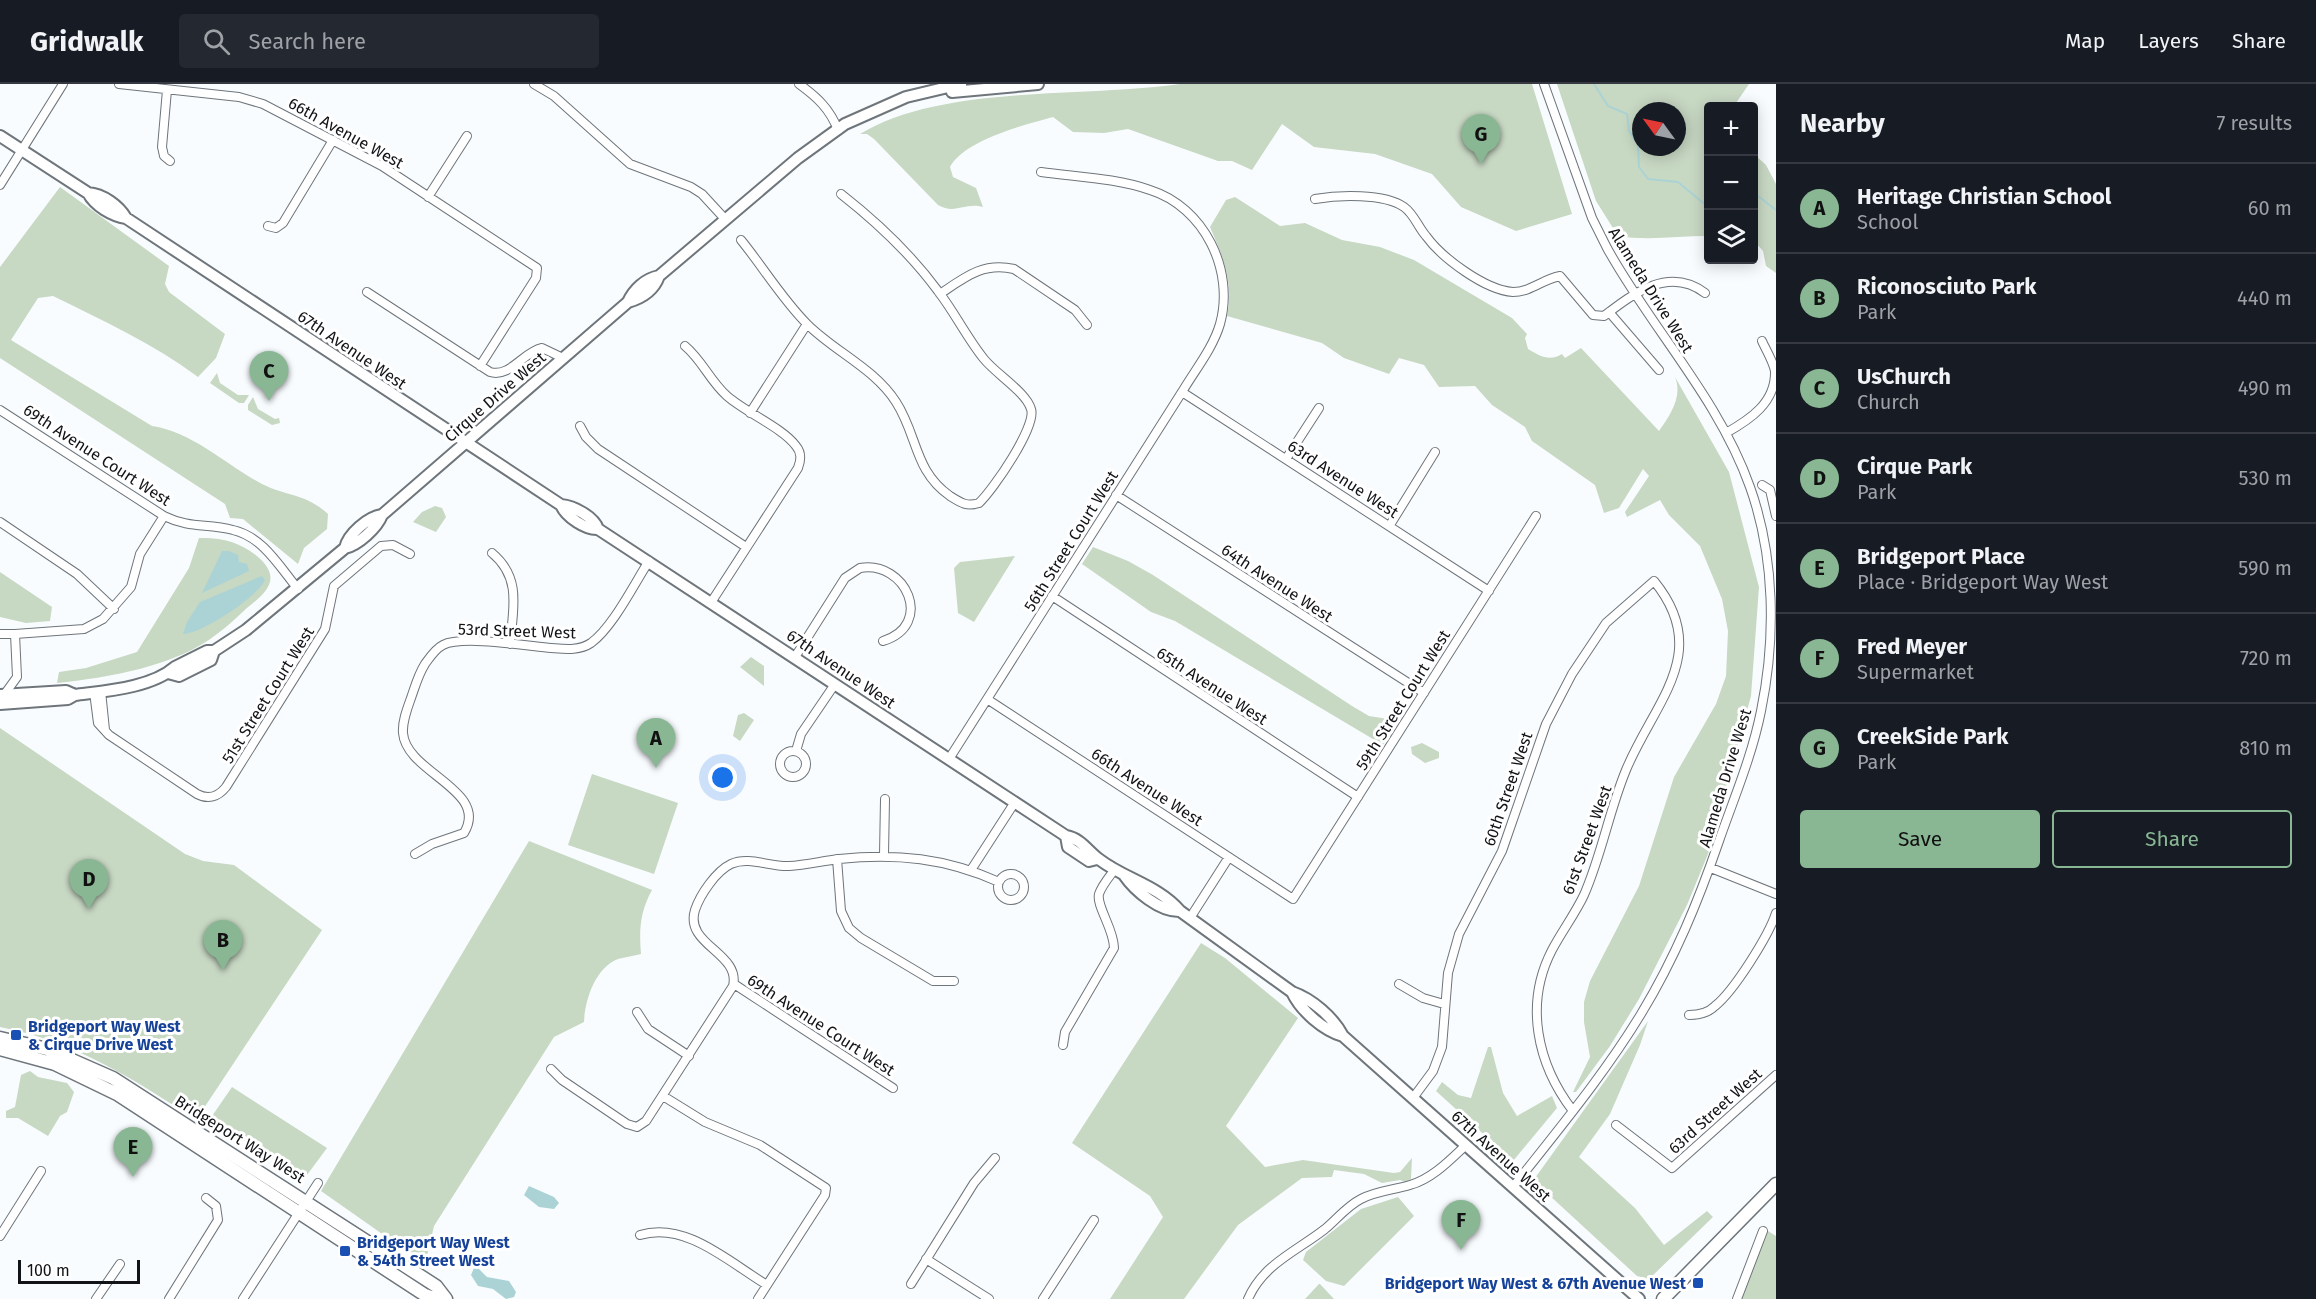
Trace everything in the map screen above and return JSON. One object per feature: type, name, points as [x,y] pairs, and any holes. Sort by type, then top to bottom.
[{"type":"main road","name":"Bridgeport Way West","points":[[0,1038],[47,1049],[113,1078],[306,1200],[436,1286],[446,1299]]},
{"type":"main road","name":"Bridgeport Way West","points":[[0,1049],[55,1064],[98,1083],[436,1299]]},
{"type":"main road","points":[[1664,1299],[1776,1184]]},
{"type":"street","points":[[0,185],[63,84]]},
{"type":"street","name":"66th Avenue West","points":[[119,84],[248,99],[382,166],[537,268],[536,278],[480,366]]},
{"type":"street","points":[[534,84],[554,96],[630,164],[691,187],[702,194],[725,219]]},
{"type":"street","points":[[799,84],[820,100],[840,130]]},
{"type":"street","name":"Cirque Drive West","points":[[1,698],[68,699],[75,695],[98,692],[168,673],[207,651],[214,651],[257,622],[298,589],[345,548],[346,540],[374,516],[382,515],[628,302],[633,292],[650,278],[659,276],[805,152],[840,130],[845,124],[890,103],[961,84]]},
{"type":"street","name":"Cirque Drive West","points":[[840,130],[849,130],[879,115],[926,98],[972,88],[1038,84]]},
{"type":"street","name":"Alameda Drive West","points":[[1513,1187],[1573,1111],[1640,1017],[1697,905],[1744,775],[1761,711],[1770,628],[1772,563],[1755,501],[1726,433],[1634,294],[1592,218],[1545,84]]},
{"type":"street","points":[[166,90],[162,147],[164,156],[170,161]]},
{"type":"street","name":"67th Avenue West","points":[[0,135],[88,193],[96,194],[121,209],[126,218],[465,443],[561,505],[569,506],[596,523],[598,529],[712,601],[1065,836],[1072,837],[1093,851],[1097,859],[1119,872],[1132,887],[1170,911],[1185,914],[1293,992],[1309,1000],[1337,1024],[1343,1036],[1639,1299]]},
{"type":"street","points":[[428,197],[468,136]]},
{"type":"street","points":[[268,226],[276,228],[283,223],[333,140]]},
{"type":"street","name":"56th Street Court West","points":[[949,759],[1182,392],[1216,336],[1223,310],[1222,279],[1211,243],[1197,221],[1171,199],[1125,183],[1041,172]]},
{"type":"street","points":[[741,240],[807,324],[872,374],[887,390],[905,418],[918,456],[930,478],[962,504],[972,506],[984,499],[1026,434],[1032,418],[1028,402],[984,359],[940,294],[890,234],[841,194]]},
{"type":"street","points":[[1315,199],[1335,195],[1395,203],[1410,212],[1422,231],[1442,254],[1459,267],[1510,292],[1523,291],[1560,276],[1588,312],[1599,316],[1609,312],[1634,294],[1663,281],[1687,282],[1705,293]]},
{"type":"street","points":[[940,294],[980,269],[1014,269],[1075,310],[1088,325]]},
{"type":"street","points":[[367,292],[490,372],[501,374],[529,353],[542,348],[562,358]]},
{"type":"street","points":[[1609,312],[1659,369]]},
{"type":"street","points":[[750,413],[807,324]]},
{"type":"street","points":[[1726,433],[1758,414],[1772,393],[1775,369],[1762,341]]},
{"type":"street","points":[[685,346],[699,357],[719,388],[750,413],[793,442],[801,456],[798,468],[712,601]]},
{"type":"street","name":"63rd Avenue West","points":[[1182,392],[1489,591]]},
{"type":"street","points":[[1286,459],[1319,408]]},
{"type":"street","name":"69th Avenue Court West","points":[[0,410],[164,516],[193,527],[234,530],[255,540],[298,589]]},
{"type":"street","points":[[580,426],[596,447],[746,547]]},
{"type":"street","points":[[1389,525],[1435,452]]},
{"type":"street","points":[[1762,485],[1770,490],[1776,516]]},
{"type":"street","name":"64th Avenue West","points":[[1116,495],[1424,693]]},
{"type":"street","points":[[0,634],[84,629],[103,619],[131,587],[140,554],[164,516]]},
{"type":"street","name":"59th Street Court West","points":[[1293,898],[1536,516]]},
{"type":"street","points":[[0,522],[77,574],[114,609]]},
{"type":"street","name":"51st Street Court West","points":[[98,692],[98,723],[114,739],[197,794],[213,797],[226,787],[325,629],[334,586],[381,546],[393,545],[410,554]]},
{"type":"street","points":[[492,553],[506,567],[512,579],[514,603],[510,645]]},
{"type":"street","name":"53rd Street West","points":[[415,854],[432,844],[464,833],[469,819],[460,796],[452,786],[421,765],[405,741],[404,723],[422,669],[436,650],[451,642],[572,650],[591,643],[608,624],[649,561]]},
{"type":"street","points":[[795,657],[845,578],[860,567],[881,569],[904,585],[911,597],[911,611],[901,629],[883,641]]},
{"type":"street","name":"60th Street West","points":[[1413,1098],[1427,1081],[1438,1058],[1444,1034],[1444,1004],[1448,973],[1459,934],[1502,851],[1536,749],[1558,699],[1606,622],[1654,580]]},
{"type":"street","name":"61st Street West","points":[[1573,1111],[1553,1081],[1542,1056],[1536,1023],[1538,994],[1552,950],[1582,898],[1593,872],[1626,770],[1670,689],[1678,667],[1680,640],[1676,617],[1654,580]]},
{"type":"street","name":"65th Avenue West","points":[[1052,596],[1358,797]]},
{"type":"street","points":[[1,698],[17,677],[15,634]]},
{"type":"street","points":[[17,677],[33,694]]},
{"type":"street","points":[[796,751],[801,734],[835,684]]},
{"type":"street","name":"Cirque Drive West","points":[[1,698],[66,691],[75,695]]},
{"type":"street","name":"66th Avenue West","points":[[987,699],[1293,898]]},
{"type":"street","points":[[884,855],[885,800]]},
{"type":"street","points":[[971,870],[1015,802]]},
{"type":"street","points":[[551,1070],[562,1080],[625,1122],[639,1126],[648,1120],[734,984],[731,968],[701,938],[694,924],[698,904],[717,874],[728,866],[740,861],[788,866],[884,855],[926,859],[971,870],[999,882]]},
{"type":"street","points":[[1185,914],[1229,857]]},
{"type":"street","points":[[837,860],[841,911],[849,928],[861,938],[933,981],[954,981]]},
{"type":"street","points":[[1711,868],[1776,894]]},
{"type":"street","points":[[1063,1045],[1065,1032],[1107,965],[1114,948],[1114,934],[1100,908],[1099,895],[1119,872]]},
{"type":"street","points":[[1689,1015],[1709,1011],[1723,999],[1765,936],[1776,913]]},
{"type":"street","name":"69th Avenue Court West","points":[[734,984],[893,1088]]},
{"type":"street","points":[[1399,984],[1423,998],[1444,1004]]},
{"type":"street","points":[[637,1012],[651,1032],[689,1056]]},
{"type":"street","name":"63rd Street West","points":[[1616,1125],[1672,1168],[1776,1075]]},
{"type":"street","points":[[663,1096],[705,1122],[741,1135],[826,1188],[825,1195],[758,1299]]},
{"type":"street","points":[[1248,1299],[1259,1280],[1275,1263],[1320,1233],[1353,1204],[1369,1195],[1424,1179],[1466,1145]]},
{"type":"street","points":[[910,1284],[974,1183],[995,1158]]},
{"type":"street","points":[[0,1236],[41,1171]]},
{"type":"street","points":[[243,1299],[318,1183]]},
{"type":"street","points":[[169,1299],[218,1220],[216,1206],[206,1198]]},
{"type":"street","points":[[1043,1299],[1094,1220]]},
{"type":"street","points":[[1737,1299],[1763,1230]]},
{"type":"street","points":[[640,1235],[657,1231],[687,1237],[767,1286]]},
{"type":"street","points":[[926,1259],[989,1299]]},
{"type":"street","points":[[96,1299],[120,1264]]},
{"type":"green space","points":[[1180,84],[1532,84],[1572,214],[1516,231],[1461,207],[1432,174],[1375,154],[1314,147],[1282,124],[1252,170],[1232,161],[1218,161],[1128,129],[1104,133],[1073,132],[1053,117],[996,135],[968,149],[958,157],[950,167],[953,177],[976,188],[983,207],[950,209],[938,205],[874,139],[867,134],[860,134],[894,118],[932,107],[972,100]]},
{"type":"green space","points":[[1557,84],[1749,84],[1737,102],[1704,102],[1704,236],[1651,238],[1618,236],[1596,201]]},
{"type":"green space","points":[[1758,158],[1766,165],[1776,184],[1776,273],[1766,266],[1763,251],[1758,245]]},
{"type":"green space","points":[[60,187],[169,266],[165,284],[169,292],[225,334],[216,358],[198,377],[146,343],[53,296],[38,298],[11,340],[152,426],[181,435],[262,484],[320,507],[328,514],[327,529],[304,548],[298,564],[243,519],[230,518],[225,504],[0,358],[0,267]]},
{"type":"green space","points":[[1235,197],[1280,226],[1305,223],[1342,240],[1380,247],[1414,260],[1512,318],[1527,334],[1525,338],[1528,349],[1541,356],[1553,358],[1562,354],[1565,358],[1581,348],[1659,431],[1676,399],[1675,377],[1729,472],[1759,587],[1751,696],[1708,854],[1687,905],[1639,999],[1610,1046],[1576,1092],[1573,1092],[1590,1057],[1584,1022],[1584,1002],[1590,981],[1639,886],[1674,777],[1716,704],[1726,676],[1728,631],[1722,599],[1700,546],[1669,515],[1660,500],[1627,517],[1625,512],[1649,476],[1643,469],[1619,508],[1604,513],[1595,485],[1532,441],[1525,427],[1492,405],[1475,386],[1439,387],[1424,365],[1399,358],[1389,374],[1344,358],[1322,343],[1227,316],[1229,292],[1226,270],[1210,227],[1226,200]]},
{"type":"green space","points":[[217,373],[220,383],[238,395],[249,395],[244,403],[239,403],[210,383]]},
{"type":"green space","points":[[253,397],[258,409],[275,419],[279,418],[280,423],[272,425],[248,410]]},
{"type":"green space","points":[[435,506],[442,508],[446,517],[436,532],[413,522],[422,512]]},
{"type":"green space","points":[[199,538],[215,538],[230,542],[258,557],[265,564],[270,577],[270,583],[262,595],[217,634],[182,654],[141,669],[57,683],[59,672],[86,668],[137,652],[189,568]]},
{"type":"green space","points":[[1093,547],[1128,561],[1153,575],[1352,706],[1369,716],[1388,719],[1396,726],[1383,745],[1175,621],[1151,612],[1082,564]]},
{"type":"green space","points":[[1015,556],[974,622],[958,613],[954,568],[960,562]]},
{"type":"green space","points":[[0,572],[52,607],[50,621],[26,623],[0,617]]},
{"type":"green space","points":[[751,657],[764,666],[764,686],[740,667]]},
{"type":"green space","points":[[744,713],[754,720],[740,741],[733,736],[738,715]]},
{"type":"green space","points":[[0,728],[185,854],[203,861],[234,865],[322,930],[196,1120],[150,1090],[102,1063],[53,1042],[0,1027]]},
{"type":"green space","points":[[1422,743],[1439,752],[1439,758],[1425,763],[1412,754],[1411,747]]},
{"type":"green space","points":[[592,774],[678,803],[654,874],[568,845]]},
{"type":"green space","points":[[529,841],[652,890],[641,921],[641,954],[610,963],[597,977],[589,995],[584,1022],[554,1037],[434,1226],[425,1264],[321,1191]]},
{"type":"green space","points":[[1201,943],[1225,958],[1298,1018],[1226,1126],[1265,1167],[1303,1160],[1394,1173],[1400,1172],[1412,1158],[1411,1179],[1405,1182],[1400,1180],[1382,1183],[1364,1174],[1334,1170],[1332,1177],[1302,1178],[1238,1225],[1184,1299],[1110,1299],[1163,1217],[1150,1196],[1072,1143]]},
{"type":"green space","points":[[1648,1021],[1610,1114],[1579,1157],[1635,1208],[1664,1245],[1707,1211],[1713,1217],[1649,1279],[1637,1276],[1536,1183],[1535,1178]]},
{"type":"green space","points":[[1488,1047],[1491,1047],[1503,1093],[1517,1116],[1552,1096],[1557,1108],[1513,1161],[1436,1091],[1442,1082],[1458,1095],[1471,1098]]},
{"type":"green space","points":[[30,1071],[38,1077],[67,1083],[74,1092],[67,1112],[60,1116],[48,1136],[18,1118],[6,1118],[6,1111],[15,1107],[21,1075]]},
{"type":"green space","points":[[232,1087],[327,1148],[304,1179],[210,1119]]},
{"type":"green space","points":[[1398,1197],[1414,1216],[1344,1286],[1326,1281],[1303,1260],[1306,1252],[1361,1209]]},
{"type":"green space","points":[[1763,1231],[1776,1236],[1776,1299],[1737,1299]]},
{"type":"green space","points":[[1319,1284],[1334,1299],[1305,1299]]},
{"type":"water","points":[[222,551],[238,555],[239,562],[247,564],[249,571],[202,593]]},
{"type":"water","points":[[262,576],[265,580],[260,587],[241,604],[203,628],[183,634],[187,622],[200,602]]},
{"type":"water","points":[[529,1186],[554,1197],[559,1203],[554,1209],[539,1207],[524,1195]]},
{"type":"water","points":[[474,1268],[478,1268],[487,1277],[509,1281],[516,1292],[514,1297],[506,1299],[493,1289],[478,1286],[471,1275]]},
{"type":"waterway","points":[[1594,84],[1608,106],[1627,114],[1629,131],[1638,145],[1639,167],[1648,179],[1678,182],[1704,204]]},
{"type":"waterway","points":[[1758,196],[1776,210]]},
{"type":"place","name":"CreekSide Park","points":[[1481,164]]},
{"type":"place","name":"UsChurch","points":[[269,401]]},
{"type":"place","name":"Heritage Christian School","points":[[656,768]]},
{"type":"place","name":"Cirque Park","points":[[89,909]]},
{"type":"place","name":"Riconosciuto Park","points":[[223,970]]},
{"type":"place","name":"Bridgeport Way West & Cirque Drive West","points":[[16,1035]]},
{"type":"place","name":"Bridgeport Place","points":[[133,1177]]},
{"type":"place","name":"Fred Meyer","points":[[1461,1250]]},
{"type":"place","name":"Bridgeport Way West & 54th Street West","points":[[345,1251]]},
{"type":"place","name":"Bridgeport Way West & 67th Avenue West","points":[[1698,1283]]}]
